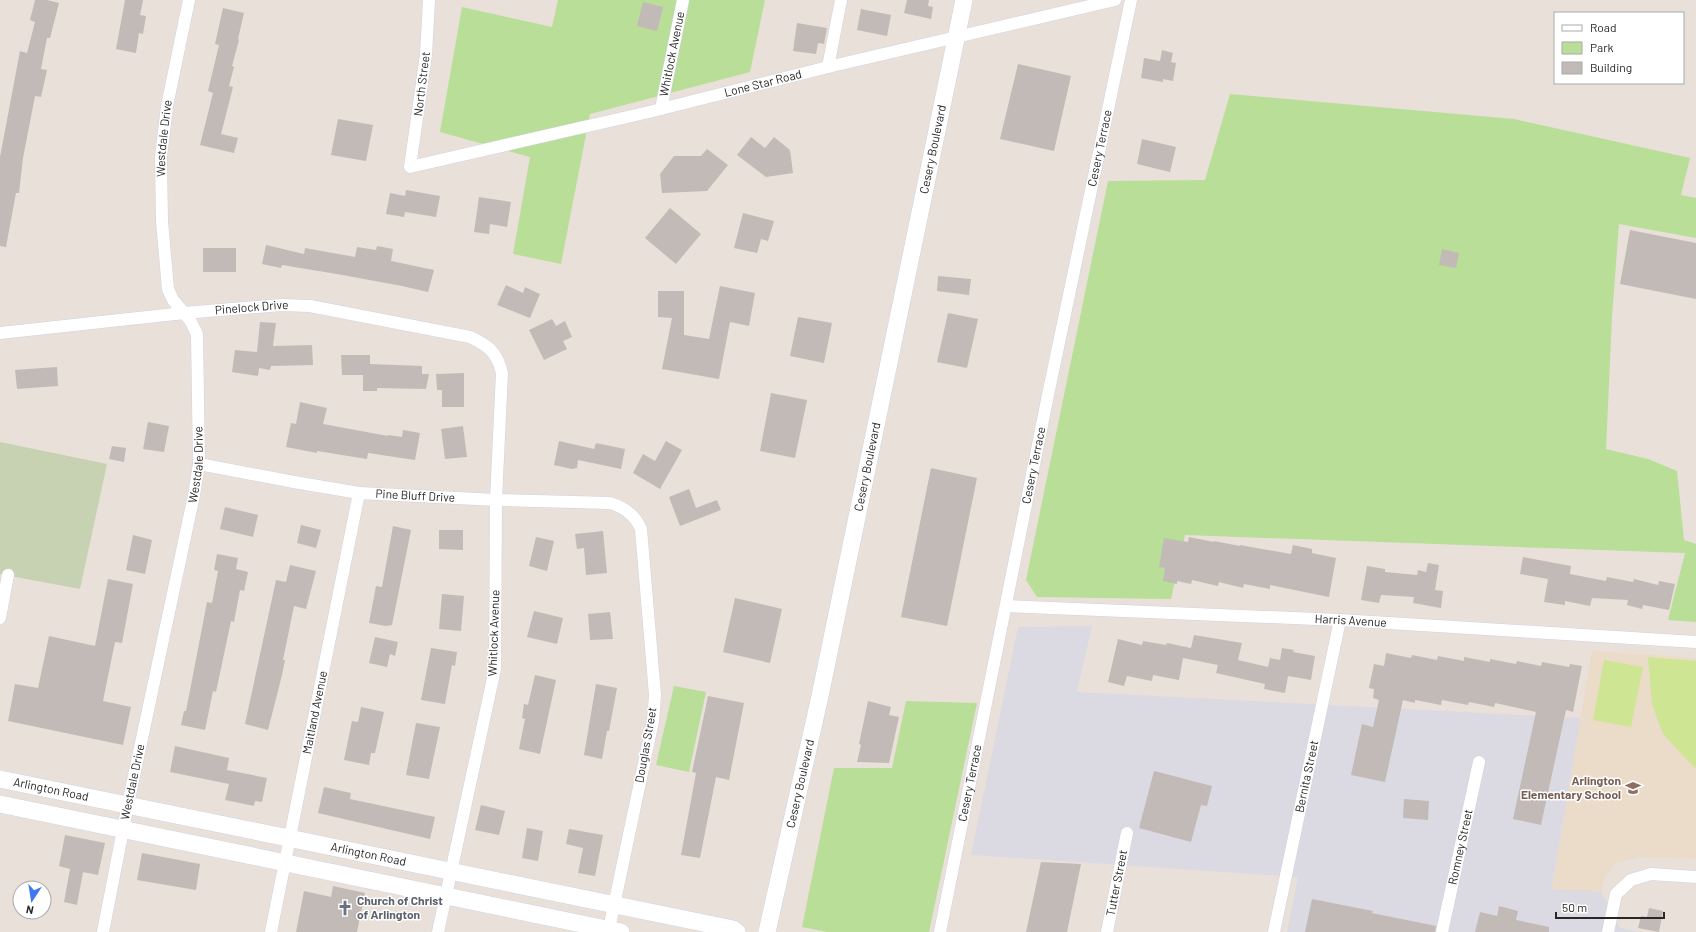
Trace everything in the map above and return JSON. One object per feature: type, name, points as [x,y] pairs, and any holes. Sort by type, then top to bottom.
[{"type":"main road","name":"Cesery Boulevard","points":[[767,932],[820,696],[964,0]]},
{"type":"main road","name":"Arlington Road","points":[[0,778],[450,872],[733,929],[737,932]]},
{"type":"main road","name":"Arlington Road","points":[[0,804],[615,931]]},
{"type":"street","name":"Westdale Drive","points":[[103,932],[128,804],[194,495],[199,464],[197,334],[190,320],[173,300],[168,289],[162,221],[161,157],[167,106],[189,0]]},
{"type":"street","name":"North Street","points":[[410,167],[426,56],[429,0]]},
{"type":"street","name":"Whitlock Avenue","points":[[661,109],[683,0]]},
{"type":"street","points":[[828,67],[841,0]]},
{"type":"street","name":"Lone Star Road","points":[[410,167],[661,109],[828,67],[1115,0]]},
{"type":"street","name":"Cesery Terrace","points":[[940,932],[1048,395],[1131,0]]},
{"type":"street","name":"Pinelock Drive","points":[[0,333],[184,313],[281,305],[310,306],[470,337],[487,345],[495,354]]},
{"type":"street","name":"Whitlock Avenue","points":[[438,932],[495,670],[496,500],[502,373],[500,364],[495,354]]},
{"type":"street","name":"Pine Bluff Drive","points":[[199,464],[359,493],[496,500],[610,503],[621,506],[631,514]]},
{"type":"street","name":"Maitland Avenue","points":[[271,932],[359,493]]},
{"type":"street","name":"Douglas Street","points":[[615,931],[614,905],[653,721],[655,695],[641,529],[638,522],[631,514]]},
{"type":"street","points":[[0,618],[8,575]]},
{"type":"street","name":"Harris Avenue","points":[[1006,606],[1340,620],[1696,642]]},
{"type":"street","name":"Bernita Street","points":[[1274,932],[1340,620]]},
{"type":"street","name":"Romney Street","points":[[1442,932],[1479,762]]},
{"type":"street","name":"Tutter Street","points":[[1107,932],[1127,833]]},
{"type":"street","points":[[1608,932],[1616,894],[1631,880],[1651,874],[1696,877]]},
{"type":"shaded area","points":[[1092,626],[1077,692],[1581,718],[1552,888],[1601,892],[1620,928],[1639,932],[1287,932],[1298,877],[971,855],[1018,627]]},
{"type":"shaded area","name":"Arlington Elementary School","points":[[1592,651],[1696,658],[1696,859],[1639,857],[1616,863],[1605,877],[1601,892],[1552,889]]},
{"type":"green space","points":[[558,0],[765,0],[750,72],[590,114],[561,264],[513,254],[530,157],[440,132],[462,7],[552,27]]},
{"type":"green space","points":[[1230,94],[1514,119],[1690,158],[1681,195],[1696,198],[1696,238],[1619,224],[1612,317],[1606,449],[1648,459],[1677,471],[1684,540],[1696,544],[1696,622],[1668,620],[1685,553],[1185,535],[1171,599],[1037,597],[1026,580],[1108,181],[1205,180]]},
{"type":"green space","points":[[0,442],[107,464],[80,589],[0,574]]},
{"type":"green space","points":[[1648,657],[1696,661],[1696,768],[1663,734],[1652,704]]},
{"type":"green space","points":[[1604,660],[1643,667],[1631,727],[1593,720]]},
{"type":"green space","points":[[674,686],[706,692],[689,772],[656,765]]},
{"type":"green space","points":[[906,701],[977,703],[929,932],[827,932],[802,927],[834,768],[892,768]]},
{"type":"building","points":[[35,0],[47,0],[59,3],[50,38],[47,38],[41,69],[47,70],[41,97],[35,96],[23,158],[19,193],[16,193],[6,247],[0,246],[0,157],[20,51],[27,53],[35,22],[30,20]]},
{"type":"building","points":[[125,0],[143,0],[140,15],[146,16],[143,34],[139,33],[136,53],[116,49]]},
{"type":"building","points":[[907,0],[929,0],[928,6],[933,7],[931,19],[904,13]]},
{"type":"building","points":[[643,2],[663,7],[657,31],[637,26]]},
{"type":"building","points":[[223,8],[244,13],[229,86],[233,87],[221,134],[238,138],[234,153],[200,145],[213,93],[208,91],[219,45],[215,44]]},
{"type":"building","points":[[861,9],[891,15],[887,36],[857,30]]},
{"type":"building","points":[[797,23],[827,28],[824,44],[818,43],[816,54],[793,51]]},
{"type":"building","points":[[1162,50],[1173,53],[1171,62],[1176,63],[1173,81],[1163,79],[1163,82],[1141,78],[1144,58],[1160,61]]},
{"type":"building","points":[[1018,64],[1071,76],[1054,151],[1000,139]]},
{"type":"building","points":[[338,119],[373,125],[366,161],[331,155]]},
{"type":"building","points":[[751,137],[765,148],[774,137],[790,150],[793,173],[766,177],[737,155]]},
{"type":"building","points":[[1142,139],[1176,147],[1170,172],[1137,164]]},
{"type":"building","points":[[707,149],[728,165],[707,191],[662,193],[660,174],[674,156],[701,156]]},
{"type":"building","points":[[406,190],[440,196],[436,217],[405,212],[404,217],[386,214],[390,193],[405,196]]},
{"type":"building","points":[[479,197],[511,202],[507,227],[490,224],[489,234],[474,232]]},
{"type":"building","points":[[670,208],[701,234],[676,264],[645,238]]},
{"type":"building","points":[[743,213],[774,221],[768,241],[761,239],[757,253],[734,248]]},
{"type":"building","points":[[1630,230],[1696,243],[1696,299],[1620,284]]},
{"type":"building","points":[[266,245],[304,254],[305,248],[355,257],[357,247],[376,250],[377,246],[393,249],[391,261],[434,270],[428,292],[337,274],[282,265],[281,268],[262,264]]},
{"type":"building","points":[[203,248],[236,248],[236,272],[203,272]]},
{"type":"building","points":[[1442,249],[1459,253],[1456,268],[1439,265]]},
{"type":"building","points":[[938,276],[971,279],[969,295],[937,291]]},
{"type":"building","points":[[506,285],[523,293],[525,287],[540,294],[530,318],[497,305]]},
{"type":"building","points":[[720,286],[755,293],[749,326],[730,322],[719,379],[662,369],[672,318],[658,317],[658,291],[684,291],[684,335],[709,339]]},
{"type":"building","points":[[948,313],[978,319],[967,368],[937,362]]},
{"type":"building","points":[[798,317],[832,323],[824,363],[790,356]]},
{"type":"building","points":[[552,319],[556,326],[565,321],[572,337],[563,341],[567,349],[544,360],[529,330]]},
{"type":"building","points":[[260,322],[276,323],[273,346],[312,345],[313,365],[271,366],[270,370],[259,368],[258,376],[232,372],[235,350],[257,352]]},
{"type":"building","points":[[341,355],[370,355],[370,364],[422,366],[422,374],[429,374],[426,389],[377,388],[377,391],[363,391],[363,375],[342,375]]},
{"type":"building","points":[[57,367],[58,386],[17,389],[15,370]]},
{"type":"building","points":[[464,373],[464,407],[442,407],[442,390],[437,390],[436,374]]},
{"type":"building","points":[[771,393],[807,400],[795,458],[760,451]]},
{"type":"building","points":[[300,402],[327,408],[323,424],[388,436],[402,437],[403,430],[420,433],[415,460],[368,453],[367,459],[317,451],[317,453],[286,447],[291,423],[296,424]]},
{"type":"building","points":[[148,422],[169,426],[164,452],[143,449]]},
{"type":"building","points":[[463,426],[467,457],[445,459],[441,429]]},
{"type":"building","points":[[559,441],[594,449],[596,443],[625,449],[621,469],[578,460],[577,468],[572,469],[554,465]]},
{"type":"building","points":[[666,441],[682,450],[660,489],[633,473],[643,454],[655,461]]},
{"type":"building","points":[[112,446],[126,448],[124,462],[109,459]]},
{"type":"building","points":[[931,468],[977,478],[947,626],[901,617]]},
{"type":"building","points":[[689,489],[696,508],[717,500],[721,510],[680,526],[669,497]]},
{"type":"building","points":[[225,507],[258,515],[253,537],[220,529]]},
{"type":"building","points":[[301,525],[321,530],[316,548],[297,543]]},
{"type":"building","points":[[393,526],[411,530],[392,625],[386,626],[369,623],[376,586],[382,587]]},
{"type":"building","points":[[439,530],[463,530],[463,550],[439,549]]},
{"type":"building","points":[[603,531],[607,573],[586,575],[584,548],[577,549],[575,534]]},
{"type":"building","points":[[133,535],[152,540],[145,574],[126,570]]},
{"type":"building","points":[[536,537],[554,541],[547,571],[529,566]]},
{"type":"building","points":[[1189,537],[1291,554],[1293,545],[1312,549],[1312,553],[1336,558],[1329,597],[1270,585],[1270,589],[1244,584],[1243,588],[1219,582],[1218,586],[1192,580],[1191,584],[1177,581],[1177,584],[1163,581],[1165,568],[1159,567],[1164,538],[1188,542]]},
{"type":"building","points":[[217,554],[238,558],[236,569],[248,572],[244,591],[240,590],[234,622],[231,621],[216,692],[213,691],[205,730],[181,725],[184,711],[186,711],[207,602],[212,603],[218,571],[214,570]]},
{"type":"building","points":[[1523,557],[1571,566],[1570,574],[1606,581],[1607,577],[1633,582],[1634,579],[1658,585],[1659,581],[1675,584],[1669,610],[1643,605],[1642,609],[1627,605],[1628,600],[1592,598],[1590,606],[1565,601],[1565,605],[1544,602],[1548,579],[1520,574]]},
{"type":"building","points":[[1428,563],[1439,565],[1435,590],[1443,591],[1441,608],[1413,603],[1414,597],[1381,595],[1379,603],[1361,600],[1367,566],[1385,569],[1385,572],[1417,575],[1418,570],[1426,572]]},
{"type":"building","points":[[290,565],[316,571],[306,609],[294,606],[283,660],[285,660],[282,675],[268,730],[245,724],[276,580],[286,582]]},
{"type":"building","points":[[108,579],[133,584],[122,643],[115,642],[103,701],[131,707],[123,745],[8,721],[15,684],[38,688],[49,636],[95,646]]},
{"type":"building","points":[[442,594],[464,596],[461,631],[439,629]]},
{"type":"building","points":[[735,598],[782,609],[770,663],[723,652]]},
{"type":"building","points":[[534,611],[563,618],[557,644],[527,637]]},
{"type":"building","points":[[610,612],[613,639],[590,640],[588,614]]},
{"type":"building","points":[[1194,635],[1242,643],[1238,660],[1268,667],[1270,658],[1280,660],[1282,648],[1294,650],[1293,652],[1315,656],[1311,680],[1288,676],[1285,693],[1264,689],[1265,684],[1216,673],[1218,665],[1183,658],[1179,680],[1153,675],[1152,681],[1127,676],[1124,686],[1108,682],[1118,639],[1142,645],[1143,641],[1166,645],[1167,643],[1191,648]]},
{"type":"building","points":[[375,637],[398,642],[395,656],[390,654],[387,667],[369,663]]},
{"type":"building","points":[[431,648],[457,652],[455,666],[452,665],[445,704],[421,700]]},
{"type":"building","points":[[1386,653],[1411,658],[1412,655],[1437,660],[1438,656],[1464,661],[1464,657],[1490,662],[1490,659],[1516,664],[1517,661],[1541,666],[1542,662],[1569,667],[1570,664],[1582,666],[1573,712],[1566,710],[1541,825],[1513,819],[1536,712],[1495,703],[1494,707],[1469,702],[1468,705],[1442,700],[1441,705],[1415,700],[1415,703],[1403,700],[1385,782],[1351,775],[1362,724],[1373,727],[1379,700],[1373,698],[1374,689],[1369,688],[1374,664],[1384,666]]},
{"type":"building","points":[[535,675],[556,680],[540,754],[519,749],[525,719],[522,718],[524,704],[528,705]]},
{"type":"building","points":[[596,684],[617,688],[602,759],[584,755]]},
{"type":"building","points":[[708,696],[744,703],[729,780],[716,777],[700,858],[681,855],[696,773],[692,772]]},
{"type":"building","points":[[868,701],[891,707],[889,715],[899,717],[889,763],[857,762],[861,745],[859,744]]},
{"type":"building","points":[[361,707],[384,712],[375,753],[371,753],[369,765],[344,760],[352,721],[358,722]]},
{"type":"building","points":[[416,723],[440,727],[429,779],[406,775]]},
{"type":"building","points":[[175,746],[229,758],[227,770],[267,778],[262,802],[255,801],[254,806],[225,800],[229,784],[170,772]]},
{"type":"building","points":[[1154,771],[1212,786],[1207,806],[1201,805],[1191,842],[1139,828]]},
{"type":"building","points":[[324,787],[351,793],[350,799],[435,817],[430,839],[318,813]]},
{"type":"building","points":[[1404,799],[1429,801],[1428,820],[1403,818]]},
{"type":"building","points":[[481,805],[505,811],[499,835],[475,830]]},
{"type":"building","points":[[527,828],[543,831],[538,861],[522,858]]},
{"type":"building","points":[[569,829],[603,835],[595,876],[578,873],[583,848],[566,844]]},
{"type":"building","points":[[65,835],[105,843],[98,875],[83,872],[77,905],[64,902],[70,869],[59,866]]},
{"type":"building","points":[[142,853],[200,864],[196,890],[137,880]]},
{"type":"building","points":[[1041,862],[1081,864],[1067,932],[1026,932]]},
{"type":"building","name":"Church of Christ of Arlington","points":[[333,886],[365,893],[357,932],[296,932],[304,891],[331,897]]},
{"type":"building","points":[[1312,899],[1373,911],[1372,913],[1436,926],[1435,932],[1305,932]]},
{"type":"building","points":[[1499,906],[1518,911],[1516,920],[1549,927],[1549,932],[1475,932],[1480,912],[1497,916]]},
{"type":"building","points":[[1649,908],[1663,911],[1659,932],[1638,928],[1641,916],[1647,917]]},
{"type":"place","name":"Arlington Elementary School","points":[[1633,788]]},
{"type":"place","name":"Church of Christ of Arlington","points":[[345,908]]}]
